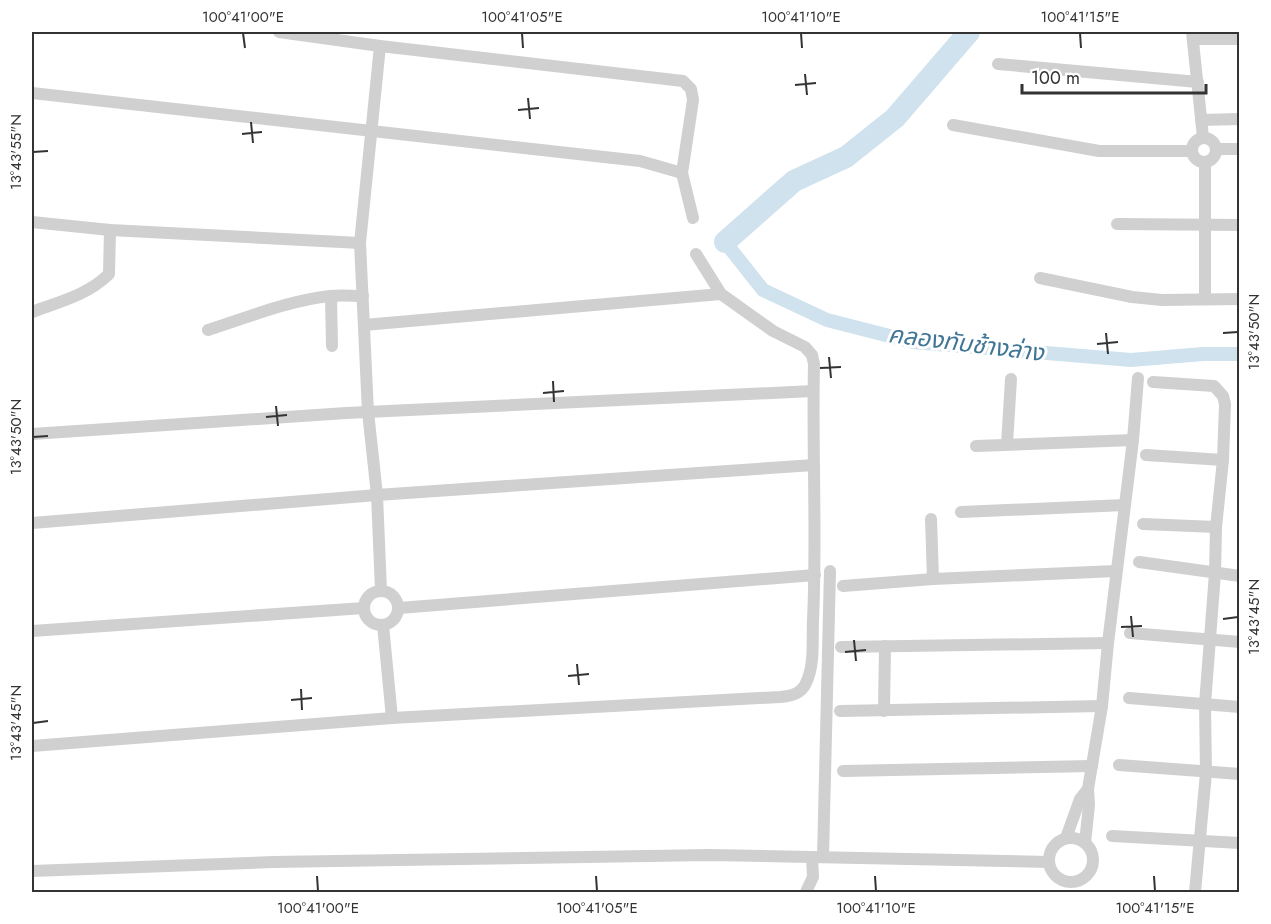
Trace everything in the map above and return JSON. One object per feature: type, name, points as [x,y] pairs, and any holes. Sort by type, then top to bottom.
[{"type":"street","points":[[279,32],[683,81],[691,89],[693,100],[682,173],[693,218]]},
{"type":"street","points":[[1203,137],[1193,35],[1239,39]]},
{"type":"street","points":[[380,46],[360,243],[368,412],[377,495],[381,590]]},
{"type":"street","points":[[998,64],[1198,82]]},
{"type":"street","points":[[32,93],[640,161],[682,173]]},
{"type":"street","points":[[1201,120],[1239,119]]},
{"type":"street","points":[[953,125],[1099,152],[1192,151]]},
{"type":"street","points":[[1203,137],[1212,140],[1217,149],[1214,158],[1205,162],[1196,160],[1192,151],[1194,142],[1203,137]]},
{"type":"street","points":[[1217,149],[1239,149]]},
{"type":"street","points":[[1205,162],[1205,299]]},
{"type":"street","points":[[32,222],[110,230],[360,243]]},
{"type":"street","points":[[1117,224],[1239,225]]},
{"type":"street","points":[[32,312],[83,293],[109,274],[110,230]]},
{"type":"street","points":[[32,746],[392,718],[792,696],[800,691],[806,684],[810,669],[815,575],[814,364],[812,355],[805,347],[773,331],[721,294],[696,254]]},
{"type":"street","points":[[1040,278],[1132,297],[1162,300],[1239,299]]},
{"type":"street","points":[[364,325],[721,294]]},
{"type":"street","points":[[208,330],[266,311],[331,296],[363,296]]},
{"type":"street","points":[[331,296],[332,346]]},
{"type":"street","points":[[1085,843],[1089,805],[1088,789],[1102,706],[1138,378]]},
{"type":"street","points":[[1007,444],[1011,379]]},
{"type":"street","points":[[1153,382],[1214,386],[1220,391],[1225,404],[1223,460],[1204,704],[1206,773],[1195,892]]},
{"type":"street","points":[[32,434],[368,412],[813,391]]},
{"type":"street","points":[[976,446],[1133,440]]},
{"type":"street","points":[[1146,455],[1223,460]]},
{"type":"street","points":[[32,523],[377,495],[814,465]]},
{"type":"street","points":[[961,512],[1125,506]]},
{"type":"street","points":[[931,519],[933,579]]},
{"type":"street","points":[[1143,524],[1216,527]]},
{"type":"street","points":[[1139,562],[1239,576]]},
{"type":"street","points":[[806,892],[818,857],[830,571]]},
{"type":"street","points":[[843,586],[933,579],[1116,571]]},
{"type":"street","points":[[399,608],[815,575]]},
{"type":"street","points":[[381,590],[392,594],[399,608],[392,621],[383,625],[368,619],[364,608],[367,598],[381,590]]},
{"type":"street","points":[[32,631],[364,608]]},
{"type":"street","points":[[383,625],[392,718]]},
{"type":"street","points":[[1130,633],[1239,642]]},
{"type":"street","points":[[841,647],[1108,643]]},
{"type":"street","points":[[884,711],[885,646]]},
{"type":"street","points":[[1129,698],[1239,707]]},
{"type":"street","points":[[840,711],[1102,706]]},
{"type":"street","points":[[1119,765],[1239,774]]},
{"type":"street","points":[[843,771],[1092,766]]},
{"type":"street","points":[[1066,838],[1077,807],[1088,789]]},
{"type":"street","points":[[1112,836],[1239,843]]},
{"type":"street","points":[[1066,838],[1085,843],[1093,857],[1092,865],[1075,887],[1051,871],[1049,862],[1050,852],[1056,843],[1066,838]]},
{"type":"street","points":[[32,871],[273,862],[710,855],[1049,862]]},
{"type":"waterway","name":"คลองทับช้างล่าง","points":[[725,242],[794,181],[846,157],[895,118],[969,32]]},
{"type":"waterway","name":"คลองทับช้างล่าง","points":[[725,242],[763,290],[827,320],[913,342],[1131,360],[1203,354],[1240,354]]}]
